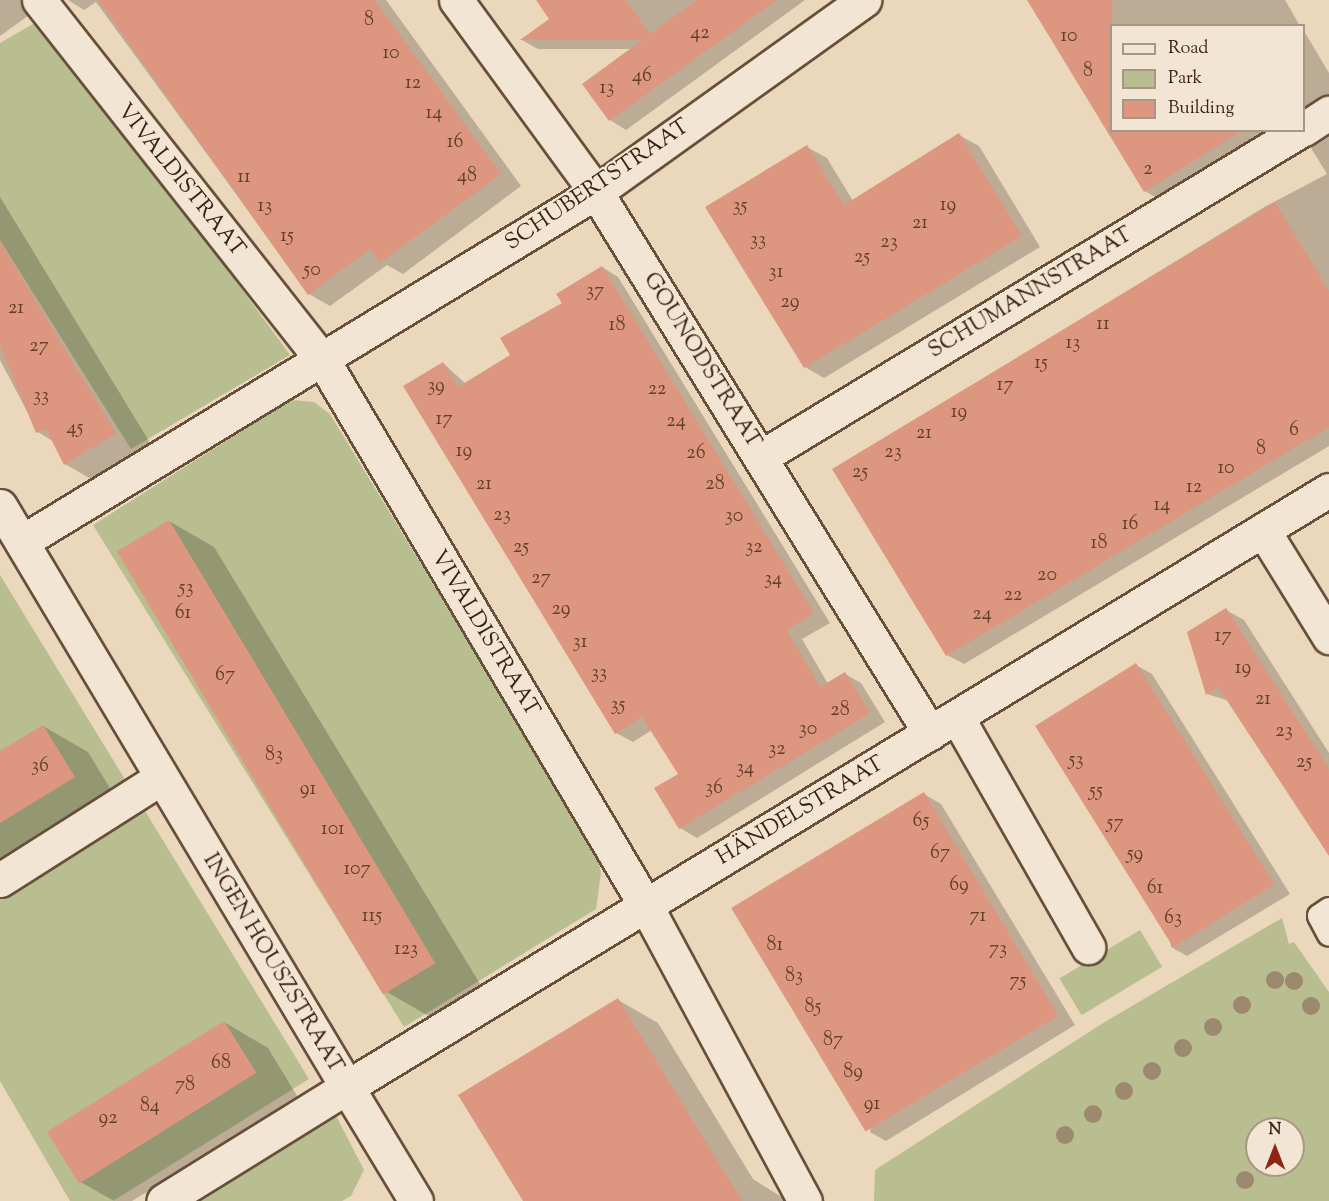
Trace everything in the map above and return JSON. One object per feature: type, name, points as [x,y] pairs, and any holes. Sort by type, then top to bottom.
[{"type":"street","name":"VIVALDISTRAAT","points":[[39,0],[324,362],[646,906]]},
{"type":"street","name":"GOUNODSTRAAT","points":[[456,0],[596,192],[761,457],[944,725]]},
{"type":"street","name":"SCHUBERTSTRAAT","points":[[324,362],[596,192],[864,0]]},
{"type":"street","name":"SCHUMANNSTRAAT","points":[[1305,128],[1329,113]]},
{"type":"street","name":"SCHUMANNSTRAAT","points":[[761,457],[1299,132]]},
{"type":"street","points":[[23,541],[324,362]]},
{"type":"street","name":"HÄNDELSTRAAT","points":[[347,1087],[1329,490]]},
{"type":"street","name":"INGEN HOUSZSTRAAT","points":[[0,506],[23,541],[159,779],[347,1087],[163,1201]]},
{"type":"street","points":[[1263,530],[1329,637]]},
{"type":"street","points":[[944,725],[1088,947]]},
{"type":"street","points":[[0,880],[159,779]]},
{"type":"street","points":[[646,906],[805,1201]]},
{"type":"street","points":[[347,1087],[405,1197]]},
{"type":"lane","points":[[1329,909],[1319,916],[1329,935]]},
{"type":"green space","points":[[33,24],[50,27],[290,355],[131,449],[0,240],[0,43]]},
{"type":"green space","points":[[291,400],[314,402],[330,414],[597,854],[601,873],[596,909],[404,1027],[93,525]]},
{"type":"green space","points":[[0,575],[126,781],[0,861]]},
{"type":"green space","points":[[145,811],[309,1079],[113,1201],[70,1201],[0,1081],[0,898]]},
{"type":"green space","points":[[1282,918],[1289,944],[1294,942],[1329,992],[1329,1201],[874,1201],[875,1170],[1103,1023]]},
{"type":"green space","points":[[1140,930],[1162,967],[1082,1015],[1059,978]]},
{"type":"green space","points":[[333,1110],[364,1170],[351,1196],[342,1201],[179,1201]]},
{"type":"building","points":[[98,0],[375,0],[501,174],[380,263],[370,249],[308,295]]},
{"type":"building","points":[[536,0],[626,0],[650,34],[697,0],[777,0],[609,121],[582,84],[642,40],[520,40],[549,19]]},
{"type":"building","points":[[1027,0],[1112,0],[1110,132],[1240,132],[1144,192]]},
{"type":"building","points":[[959,133],[1022,236],[804,368],[705,207],[807,145],[844,205]]},
{"type":"building","points":[[1275,202],[1329,291],[1329,427],[946,656],[832,469]]},
{"type":"building","points":[[0,242],[116,433],[64,465],[46,429],[36,433],[0,346]]},
{"type":"building","points":[[602,266],[814,613],[787,630],[820,687],[845,672],[870,713],[679,829],[654,788],[678,774],[642,717],[615,734],[403,386],[443,362],[458,387],[510,355],[500,338],[562,303],[556,294]]},
{"type":"building","points":[[169,520],[435,963],[383,995],[117,551]]},
{"type":"building","points":[[1226,608],[1329,769],[1329,856],[1218,687],[1206,695],[1187,632]]},
{"type":"building","points":[[1136,663],[1274,884],[1173,947],[1035,726]]},
{"type":"building","points":[[43,725],[75,777],[0,823],[0,751]]},
{"type":"building","points":[[924,792],[1058,1016],[866,1132],[731,908]]},
{"type":"building","points":[[618,998],[742,1201],[523,1201],[458,1095]]},
{"type":"building","points":[[224,1021],[256,1073],[79,1183],[47,1132]]}]
